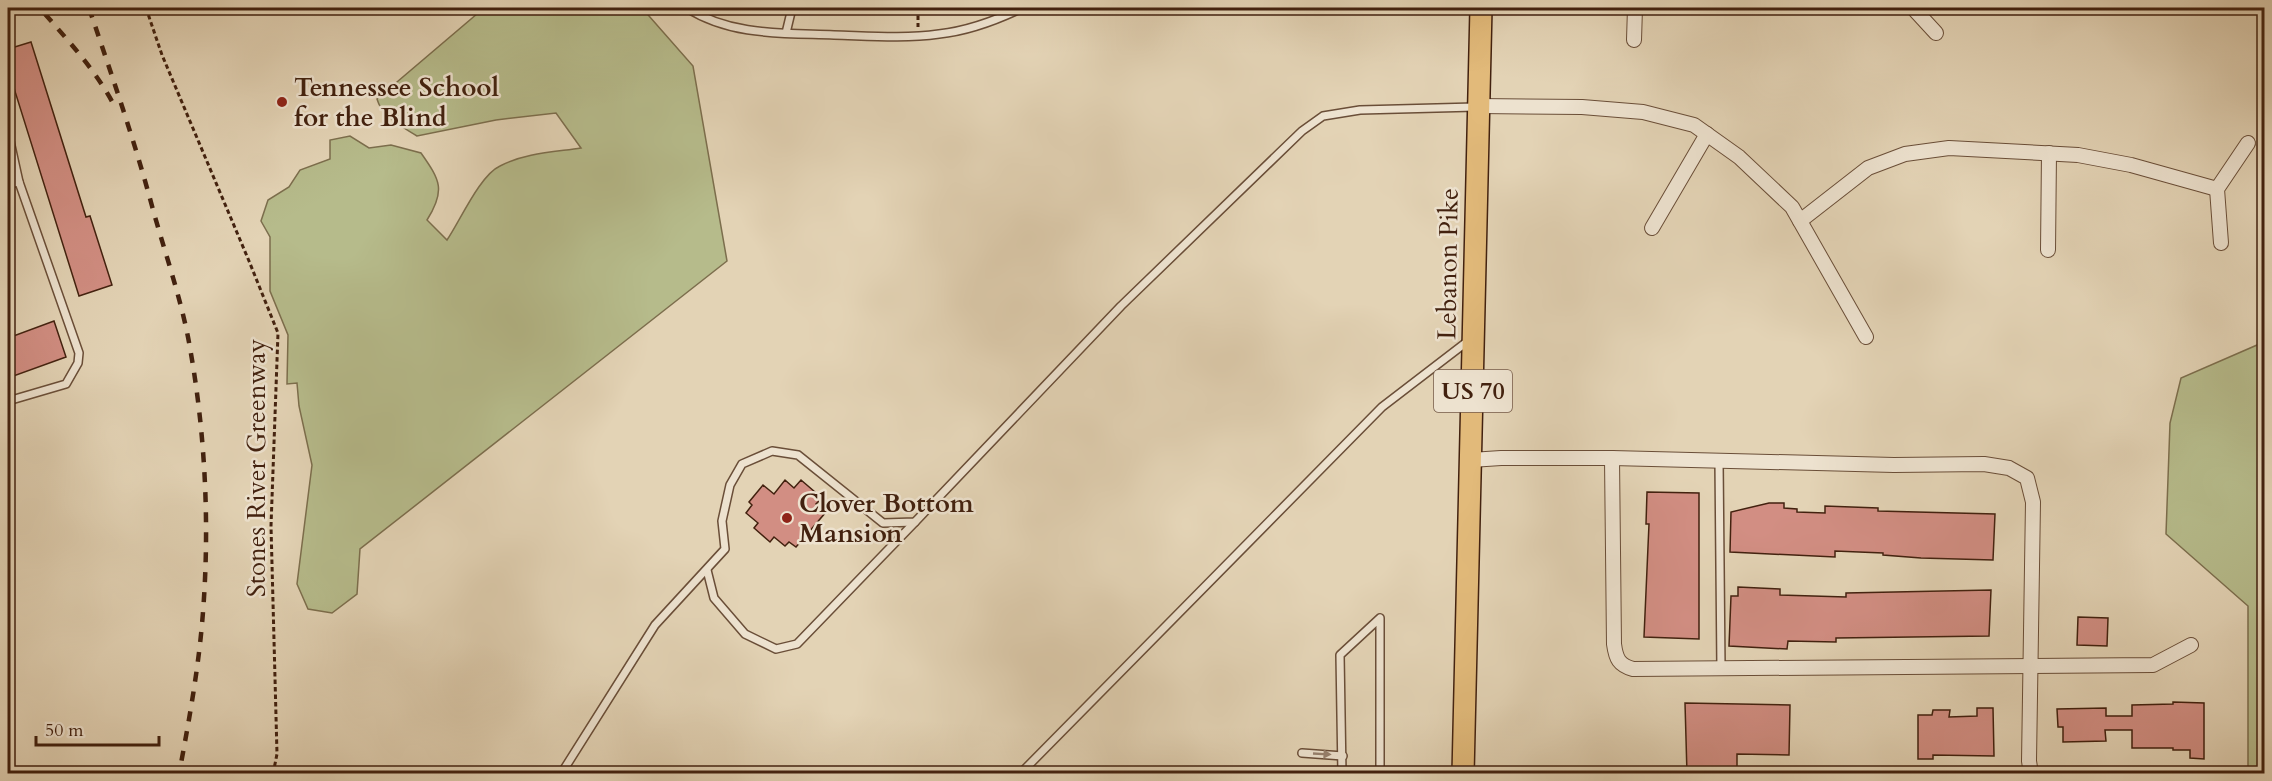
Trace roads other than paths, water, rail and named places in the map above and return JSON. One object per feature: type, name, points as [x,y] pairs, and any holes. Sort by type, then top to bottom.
[{"type":"main road","name":"Lebanon Pike","points":[[1463,774],[1481,8]]},
{"type":"street","points":[[1634,40],[1635,8]]},
{"type":"street","points":[[1914,8],[1936,33]]},
{"type":"street","points":[[1478,106],[1582,106],[1643,112],[1694,125],[1739,157],[1792,207],[1866,337]]},
{"type":"street","points":[[1652,228],[1707,134]]},
{"type":"street","points":[[2221,243],[2217,189],[2248,143]]},
{"type":"street","points":[[1800,221],[1868,168],[1905,154],[1949,148],[2078,154],[2131,165],[2217,189]]},
{"type":"street","points":[[2048,250],[2049,153]]},
{"type":"street","points":[[1471,460],[1612,458],[1894,465],[1984,464],[2009,468],[2027,478],[2033,502],[2029,761],[2031,774]]},
{"type":"street","points":[[1612,458],[1614,644],[1616,657],[1623,666],[1633,669],[1721,669],[2153,665],[2191,645]]},
{"type":"lane","points":[[687,8],[726,26],[786,33],[918,36],[941,34],[987,22],[1022,8]]},
{"type":"lane","points":[[786,33],[792,8]]},
{"type":"lane","points":[[707,570],[714,598],[745,634],[776,649],[797,644],[1120,306],[1302,131],[1323,116],[1360,110],[1478,106]]},
{"type":"lane","points":[[8,132],[19,182],[79,353],[78,363],[66,384],[8,401]]},
{"type":"lane","points":[[8,184],[19,182]]},
{"type":"lane","points":[[1020,774],[1382,407],[1475,335]]},
{"type":"lane","points":[[561,774],[654,625],[725,549],[722,521],[730,485],[742,464],[772,451],[798,455],[883,523],[915,522]]},
{"type":"lane","points":[[1719,461],[1721,669]]},
{"type":"lane","points":[[1342,774],[1340,655],[1380,618],[1380,774]]},
{"type":"lane","points":[[1302,753],[1343,756]]},
{"type":"railway","points":[[89,8],[130,131],[176,287],[188,337],[198,405],[206,509],[205,578],[196,673],[179,774]]},
{"type":"railway","points":[[45,14],[92,70],[115,107]]},
{"type":"place","name":"Tennessee School for the Blind","points":[[282,102]]},
{"type":"place","name":"Clover Bottom Mansion","points":[[787,518]]}]
